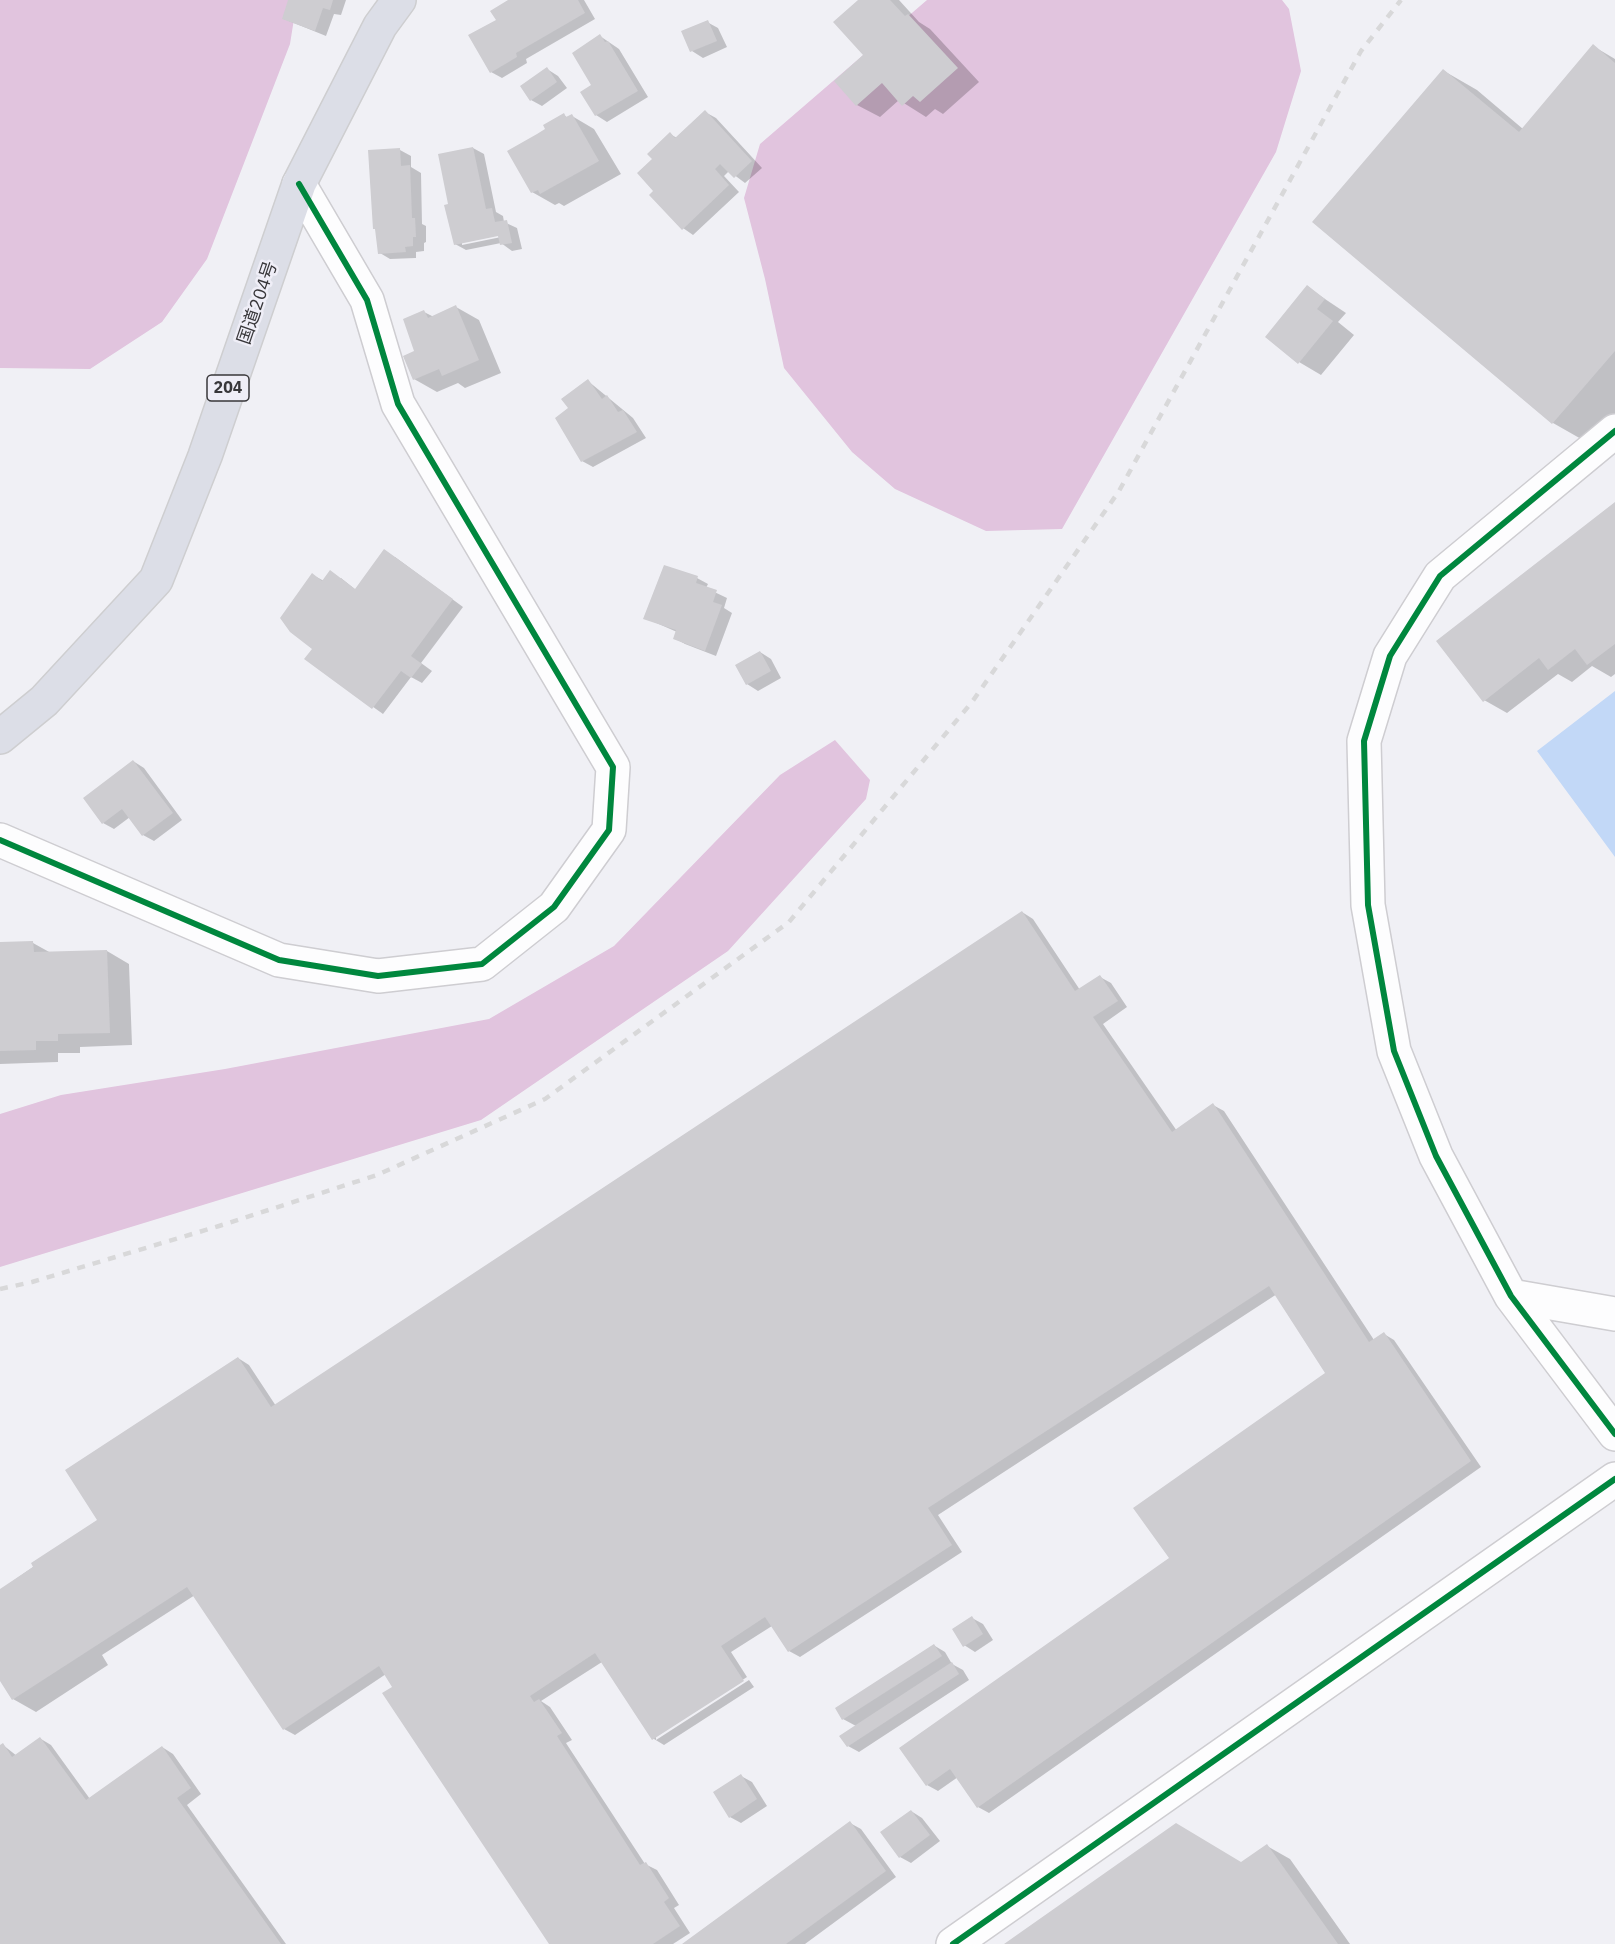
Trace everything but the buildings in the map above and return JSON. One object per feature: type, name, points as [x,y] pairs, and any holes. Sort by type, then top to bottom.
[{"type":"highway","name":"国道204号","points":[[0,737],[44,701],[156,580],[205,456],[299,184],[380,26],[399,0]]},
{"type":"street","points":[[0,840],[279,960],[378,976],[482,964],[554,908],[609,830],[613,767],[398,404],[367,300],[299,184]]},
{"type":"street","points":[[1615,431],[1440,576],[1390,656],[1364,741],[1368,905],[1394,1051],[1436,1156],[1511,1296],[1615,1434]]},
{"type":"street","points":[[1511,1296],[1615,1314]]},
{"type":"street","points":[[953,1944],[1615,1479]]},
{"type":"shaded area","points":[[0,0],[297,0],[290,44],[207,259],[162,322],[90,369],[0,368]]},
{"type":"shaded area","points":[[927,0],[1282,0],[1289,9],[1301,71],[1276,152],[1062,529],[986,531],[895,489],[852,452],[784,368],[765,279],[744,198],[760,144]]},
{"type":"shaded area","points":[[835,740],[870,780],[866,799],[728,951],[481,1120],[0,1267],[0,1114],[61,1095],[225,1069],[489,1019],[614,946],[780,775]]},
{"type":"water","points":[[1615,691],[1615,857],[1537,751]]},
{"type":"railway","points":[[0,1289],[32,1282],[219,1226],[377,1175],[545,1099],[789,922],[972,702],[1119,491],[1361,51],[1401,0]]},
{"type":"cycle path","points":[[0,840],[279,960],[378,976],[482,964],[554,907],[609,830],[613,767],[398,404],[367,300],[299,184]]},
{"type":"cycle path","points":[[1615,431],[1440,576],[1390,656],[1364,741],[1368,905],[1394,1051],[1436,1156],[1511,1296],[1615,1434]]},
{"type":"cycle path","points":[[953,1944],[1615,1479]]}]
